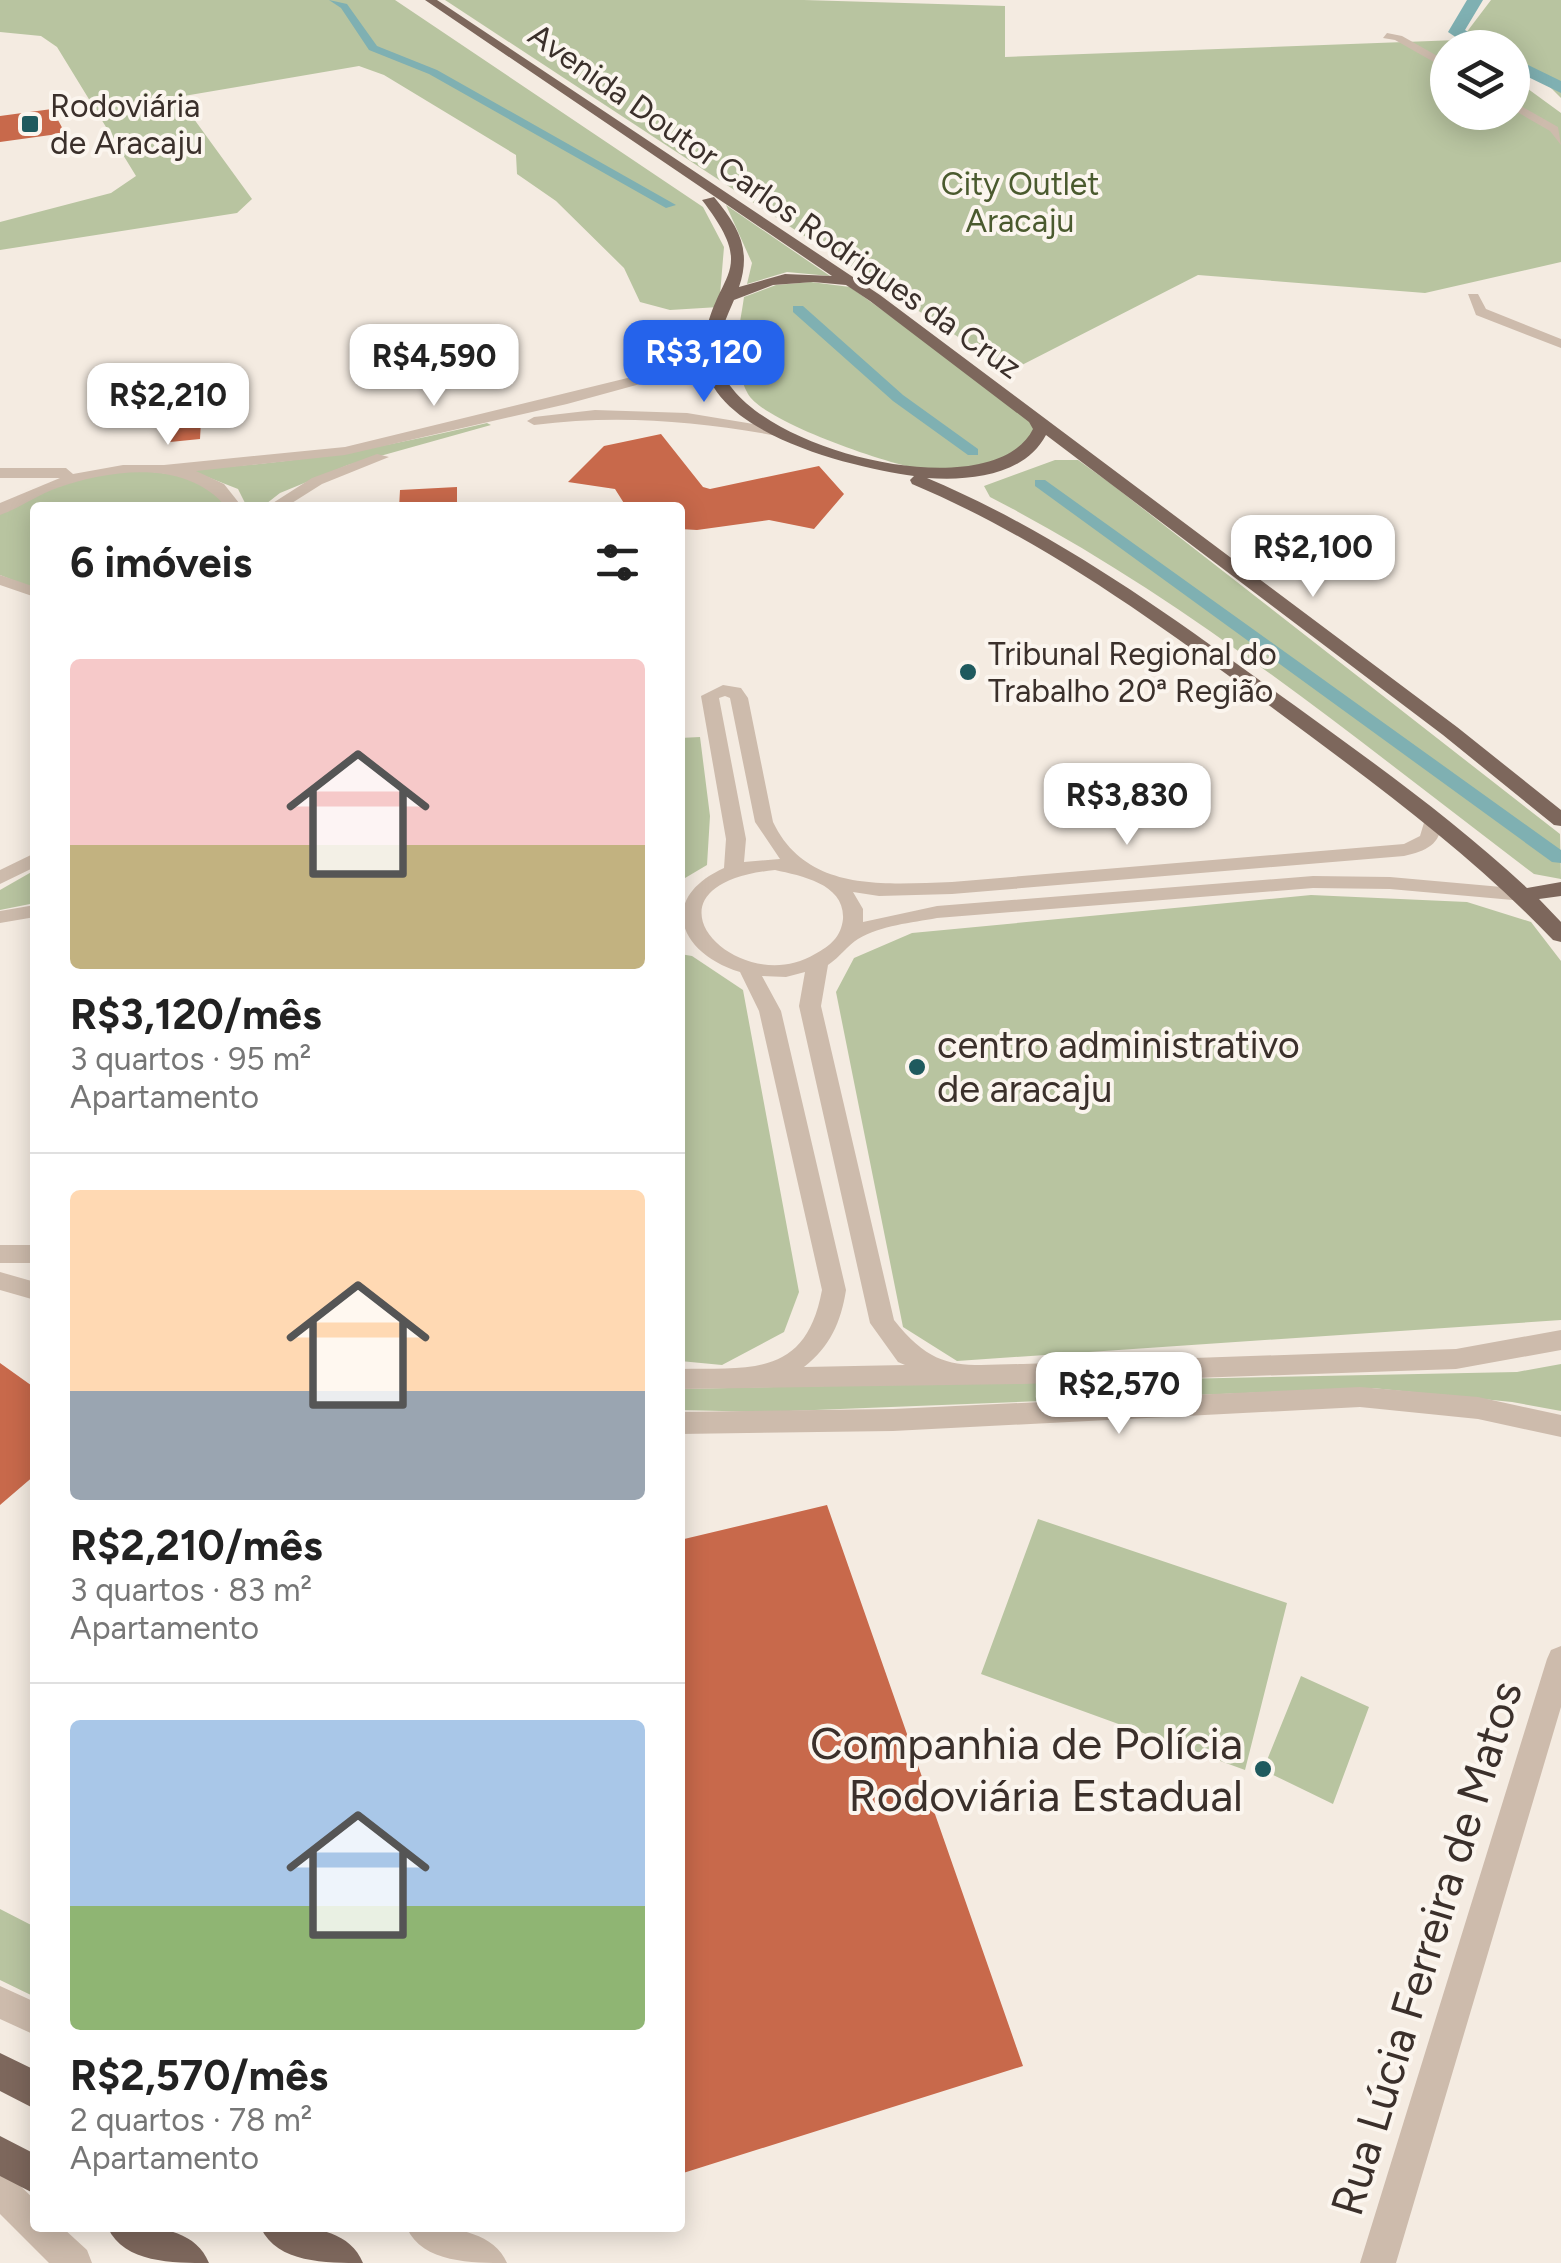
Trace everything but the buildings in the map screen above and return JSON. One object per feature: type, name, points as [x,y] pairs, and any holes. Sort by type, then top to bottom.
[{"type":"main road","name":"Avenida Doutor Carlos Rodrigues da Cruz","points":[[409,0],[710,201],[727,218],[733,232],[739,274],[730,297]]},
{"type":"main road","name":"Avenida Doutor Carlos Rodrigues da Cruz","points":[[430,0],[857,286],[1450,731],[1561,820]]},
{"type":"main road","points":[[857,286],[788,277],[758,284],[730,297],[710,360],[718,387],[739,409],[778,432],[973,501],[1031,530],[1135,597],[1433,820],[1524,895],[1561,936]]},
{"type":"main road","points":[[894,472],[958,474],[994,468],[1036,441],[1041,429],[1036,419]]},
{"type":"main road","points":[[1524,895],[1561,890]]},
{"type":"main road","points":[[0,2070],[30,2087]]},
{"type":"main road","points":[[0,2155],[30,2172]]},
{"type":"main road","points":[[134,2232],[189,2263]]},
{"type":"main road","points":[[287,2232],[343,2263]]},
{"type":"street","points":[[1387,36],[1430,56]]},
{"type":"street","points":[[1530,114],[1550,126],[1561,142]]},
{"type":"street","points":[[1472,298],[1481,312],[1561,344]]},
{"type":"street","points":[[284,502],[354,466],[657,375],[683,362],[715,335]]},
{"type":"street","points":[[0,473],[158,470],[345,451],[500,422],[615,414],[684,417],[778,432]]},
{"type":"street","points":[[158,470],[212,483],[232,502]]},
{"type":"street","points":[[0,510],[32,490],[94,472]]},
{"type":"street","points":[[0,580],[30,591]]},
{"type":"street","points":[[733,871],[736,839],[710,696],[723,690],[735,692],[739,698],[764,822],[771,837],[797,867]]},
{"type":"street","points":[[834,882],[850,897],[856,916],[852,934],[839,950],[819,962],[784,970],[748,968],[728,962],[690,940],[690,897],[733,871],[764,865],[797,867],[834,882],[878,890],[952,888],[1404,850],[1428,841],[1433,835],[1433,820]]},
{"type":"street","points":[[0,878],[30,861]]},
{"type":"street","points":[[852,934],[880,922],[936,912],[1313,882],[1390,883],[1524,895]]},
{"type":"street","points":[[0,917],[30,912]]},
{"type":"street","points":[[819,962],[812,981],[810,1006],[882,1323],[893,1342],[908,1355],[951,1376]]},
{"type":"street","points":[[748,968],[770,1012],[834,1290],[824,1333],[808,1353],[764,1380]]},
{"type":"street","points":[[0,1254],[30,1254]]},
{"type":"street","points":[[0,1281],[30,1290]]},
{"type":"street","points":[[685,1379],[951,1376],[1456,1359],[1561,1340]]},
{"type":"street","points":[[685,1423],[893,1420],[1360,1398],[1478,1408],[1561,1426]]},
{"type":"street","name":"Rua Lúcia Ferreira de Matos","points":[[1378,2263],[1561,1659]]},
{"type":"street","points":[[0,2002],[30,2017]]},
{"type":"street","points":[[0,2190],[30,2219]]},
{"type":"street","points":[[43,2232],[74,2263]]},
{"type":"street","points":[[432,2232],[490,2263]]},
{"type":"green space","points":[[0,0],[395,0],[703,207],[724,247],[719,307],[670,310],[640,302],[624,268],[556,201],[517,174],[516,155],[384,75],[359,66],[178,97],[252,199],[237,213],[0,250],[0,222],[111,193],[136,176],[57,47],[41,36],[0,32]]},
{"type":"green space","name":"City Outlet Aracaju","points":[[445,0],[804,0],[1005,6],[1005,57],[1430,41],[1430,130],[1530,130],[1530,90],[1561,113],[1561,262],[1425,293],[1198,275],[1010,371]]},
{"type":"green space","points":[[1491,0],[1561,0],[1561,98],[1530,67],[1530,30],[1468,30]]},
{"type":"green space","points":[[726,205],[830,276],[787,272],[747,284],[752,263]]},
{"type":"green space","points":[[811,282],[850,287],[1037,421],[1032,447],[987,467],[937,472],[835,443],[759,406],[748,394],[739,370],[737,346],[744,297],[776,285]]},
{"type":"green space","points":[[491,425],[348,465],[280,493],[268,502],[244,502],[238,489],[187,469],[263,464]]},
{"type":"green space","points":[[1055,460],[1078,460],[1110,483],[1560,834],[1561,879],[1534,874],[1202,626],[1063,537],[990,497],[984,486]]},
{"type":"green space","points":[[128,469],[195,477],[229,502],[30,502],[30,587],[0,575],[0,510],[32,490]]},
{"type":"green space","points":[[700,737],[710,816],[707,865],[685,878],[685,738]]},
{"type":"green space","points":[[30,873],[30,904],[0,910],[0,890]]},
{"type":"green space","points":[[1311,895],[1467,902],[1531,922],[1561,961],[1561,1320],[957,1361],[903,1327],[836,992],[854,958],[912,933]]},
{"type":"green space","points":[[685,955],[743,990],[799,1292],[784,1332],[722,1365],[685,1361]]},
{"type":"green space","points":[[1561,1364],[1561,1411],[1512,1402],[1372,1388],[764,1412],[685,1410],[685,1389],[1517,1372]]},
{"type":"green space","points":[[1038,1519],[1287,1603],[1245,1770],[981,1674]]},
{"type":"green space","points":[[1301,1676],[1369,1707],[1333,1804],[1263,1770]]},
{"type":"green space","points":[[0,1909],[30,1924],[30,1995],[0,1980]]},
{"type":"waterway","points":[[334,0],[344,6],[373,48],[433,72],[670,205]]},
{"type":"waterway","points":[[1457,30],[1475,0]]},
{"type":"waterway","points":[[1530,72],[1561,88]]},
{"type":"waterway","points":[[798,309],[898,398],[973,452]]},
{"type":"waterway","points":[[1040,483],[1559,858]]},
{"type":"place","name":"Rodoviária de Aracaju","points":[[30,124]]},
{"type":"place","name":"Tribunal Regional do Trabalho 20ª Região","points":[[968,672]]},
{"type":"place","name":"centro administrativo de aracaju","points":[[917,1067]]},
{"type":"place","name":"Companhia de Polícia Rodoviária Estadual","points":[[1263,1769]]}]
